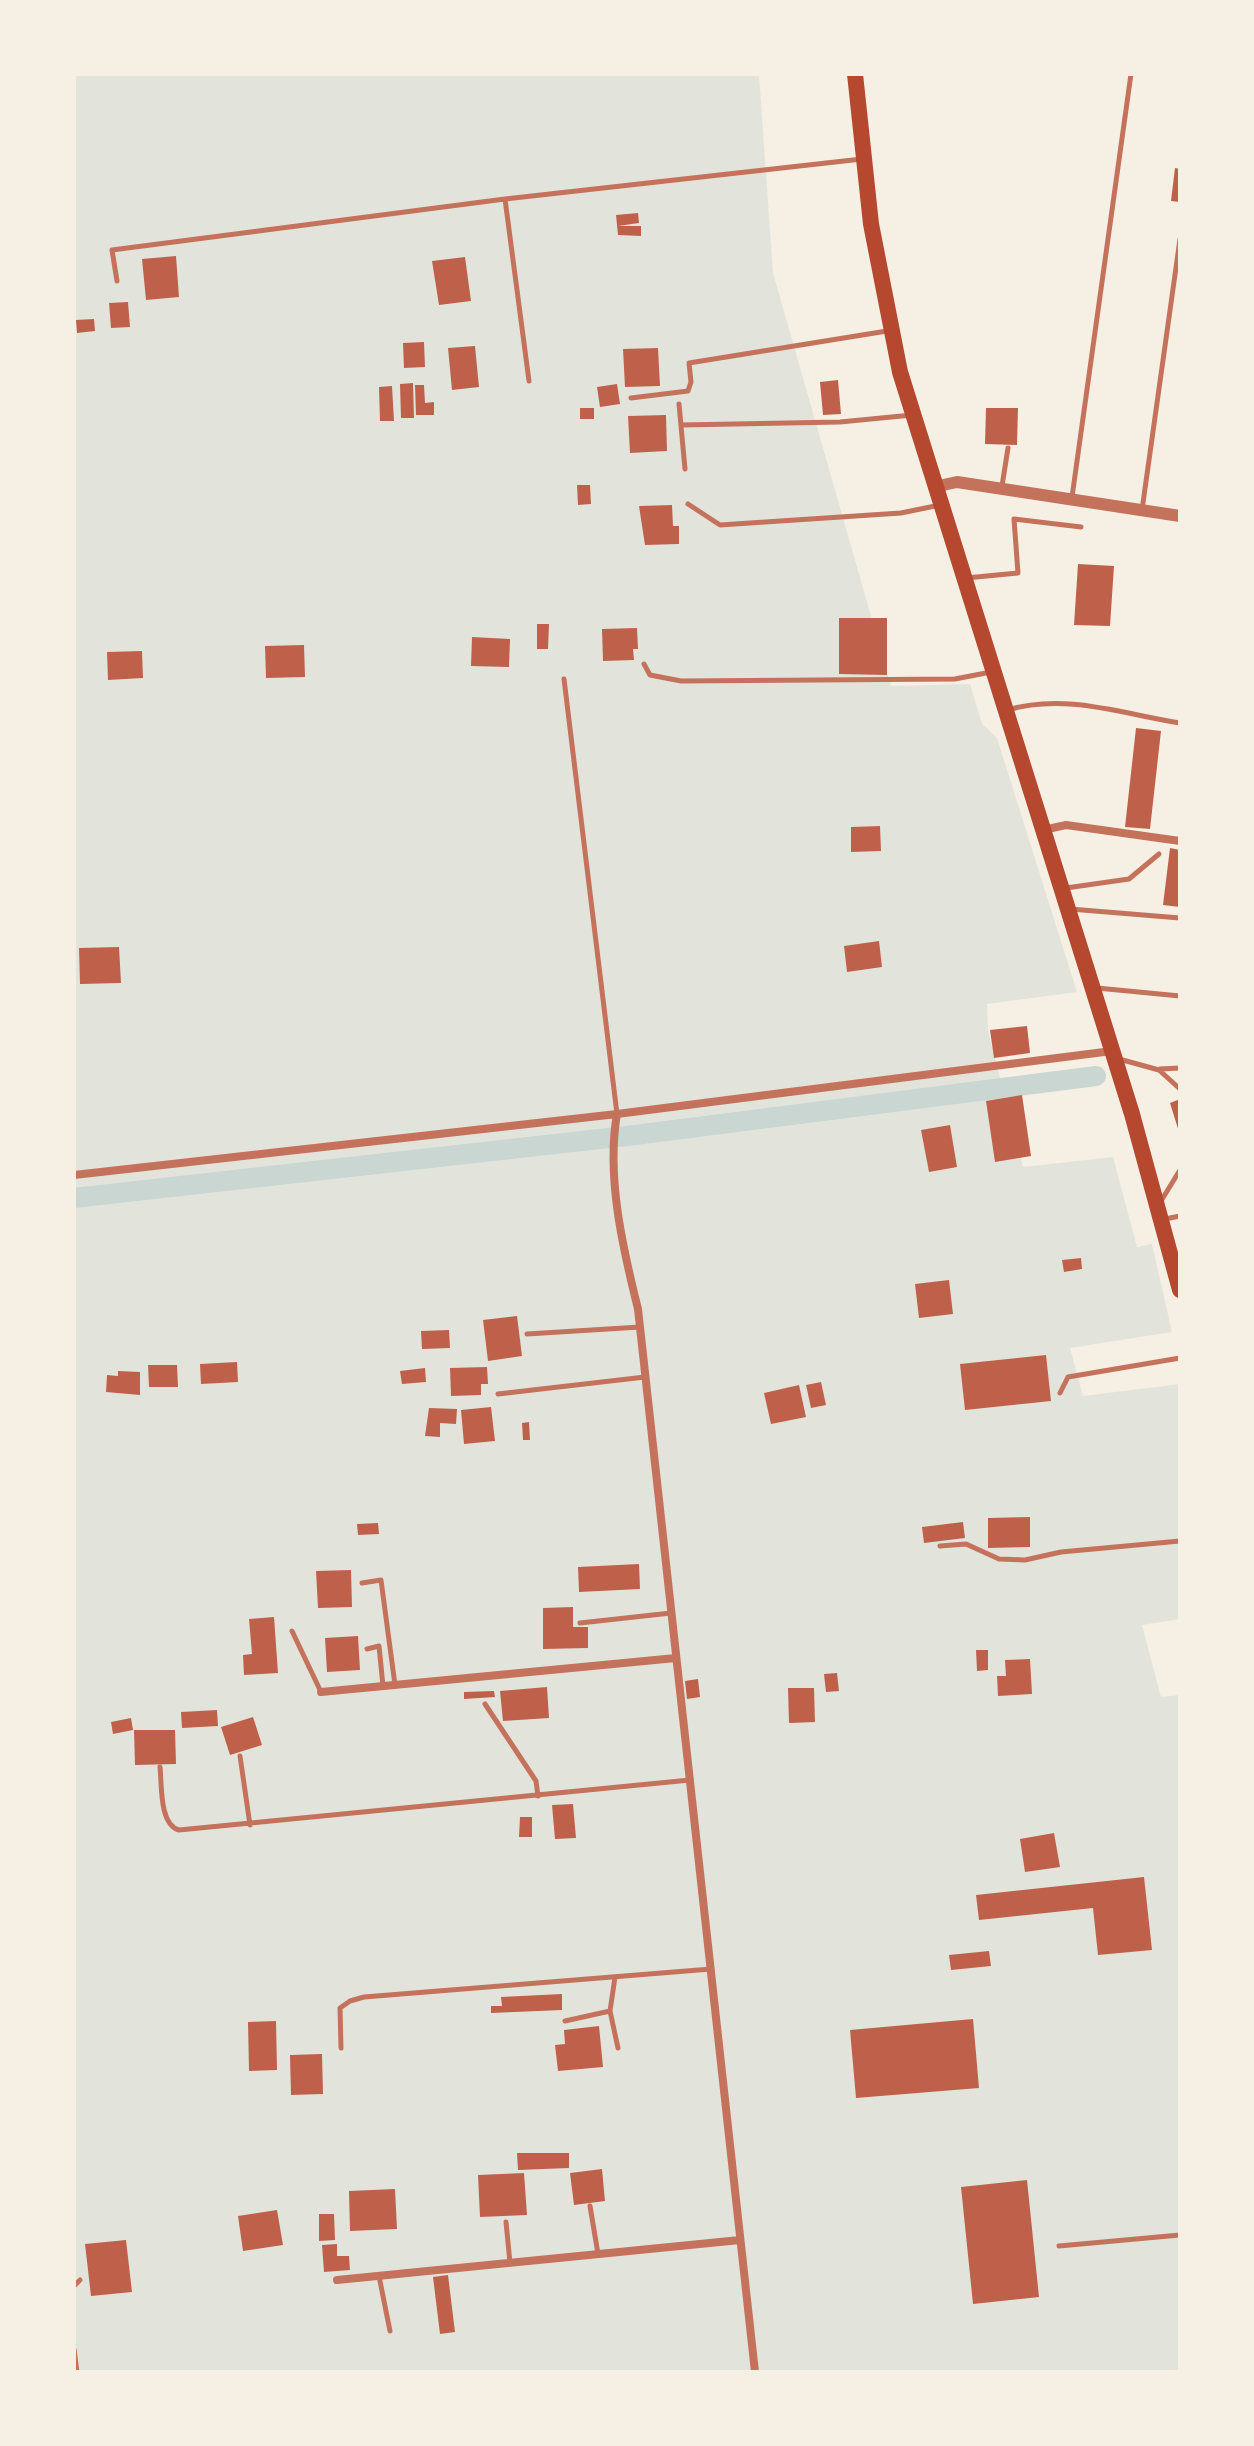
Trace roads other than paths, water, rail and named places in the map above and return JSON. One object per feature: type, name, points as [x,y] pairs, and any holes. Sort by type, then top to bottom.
[{"type":"main road","points":[[855,74],[863,158],[891,330],[913,415],[1114,1054],[1180,1290]]},
{"type":"street","points":[[934,487],[957,482],[1180,516]]},
{"type":"street","points":[[1043,830],[1066,825],[1180,841]]},
{"type":"street","points":[[74,1175],[1114,1054]]},
{"type":"street","points":[[617,1114],[615,1161],[625,1259],[640,1327],[755,2372]]},
{"type":"street","points":[[321,1692],[676,1658]]},
{"type":"street","points":[[337,2280],[740,2240]]},
{"type":"lane","points":[[1072,499],[1131,74]]},
{"type":"lane","points":[[117,281],[112,250],[505,199],[863,158]]},
{"type":"lane","points":[[505,199],[529,381]]},
{"type":"lane","points":[[1142,510],[1180,239]]},
{"type":"lane","points":[[631,398],[688,391],[691,382],[689,363],[891,330]]},
{"type":"lane","points":[[679,404],[685,469]]},
{"type":"lane","points":[[681,425],[840,422],[913,415]]},
{"type":"lane","points":[[1002,489],[1008,448]]},
{"type":"lane","points":[[688,504],[720,525],[901,513],[940,505]]},
{"type":"lane","points":[[963,579],[1018,573],[1014,519],[1081,527]]},
{"type":"lane","points":[[644,664],[650,675],[681,681],[955,679],[993,672]]},
{"type":"lane","points":[[564,679],[617,1114]]},
{"type":"lane","points":[[1005,711],[1030,704],[1095,706],[1180,723]]},
{"type":"lane","points":[[1062,889],[1129,879],[1159,854]]},
{"type":"lane","points":[[1068,909],[1180,918]]},
{"type":"lane","points":[[1092,987],[1180,996]]},
{"type":"lane","points":[[1114,1054],[1159,1070],[1180,1089]]},
{"type":"lane","points":[[1159,1070],[1180,1068]]},
{"type":"lane","points":[[1180,1170],[1160,1212],[1180,1216]]},
{"type":"lane","points":[[527,1334],[640,1327]]},
{"type":"lane","points":[[1060,1393],[1068,1377],[1180,1358]]},
{"type":"lane","points":[[498,1394],[645,1377]]},
{"type":"lane","points":[[940,1546],[966,1544],[999,1559],[1025,1560],[1061,1552],[1180,1541]]},
{"type":"lane","points":[[362,1583],[381,1580],[395,1685]]},
{"type":"lane","points":[[580,1623],[672,1613]]},
{"type":"lane","points":[[292,1631],[321,1692]]},
{"type":"lane","points":[[367,1649],[379,1646],[383,1686]]},
{"type":"lane","points":[[485,1704],[536,1781],[538,1796]]},
{"type":"lane","points":[[240,1756],[250,1825]]},
{"type":"lane","points":[[160,1767],[166,1820],[171,1828],[199,1830],[690,1780]]},
{"type":"lane","points":[[341,2048],[340,2008],[350,2001],[711,1969]]},
{"type":"lane","points":[[615,1977],[610,2011],[618,2048]]},
{"type":"lane","points":[[565,2021],[610,2011]]},
{"type":"lane","points":[[590,2206],[598,2254]]},
{"type":"lane","points":[[506,2222],[510,2263]]},
{"type":"lane","points":[[1059,2246],[1180,2235]]},
{"type":"lane","points":[[379,2276],[390,2331]]},
{"type":"lane","points":[[74,2286],[80,2280]]},
{"type":"lane","points":[[74,2349],[77,2372]]},
{"type":"waterway","points":[[74,1198],[635,1135],[1096,1076]]}]
